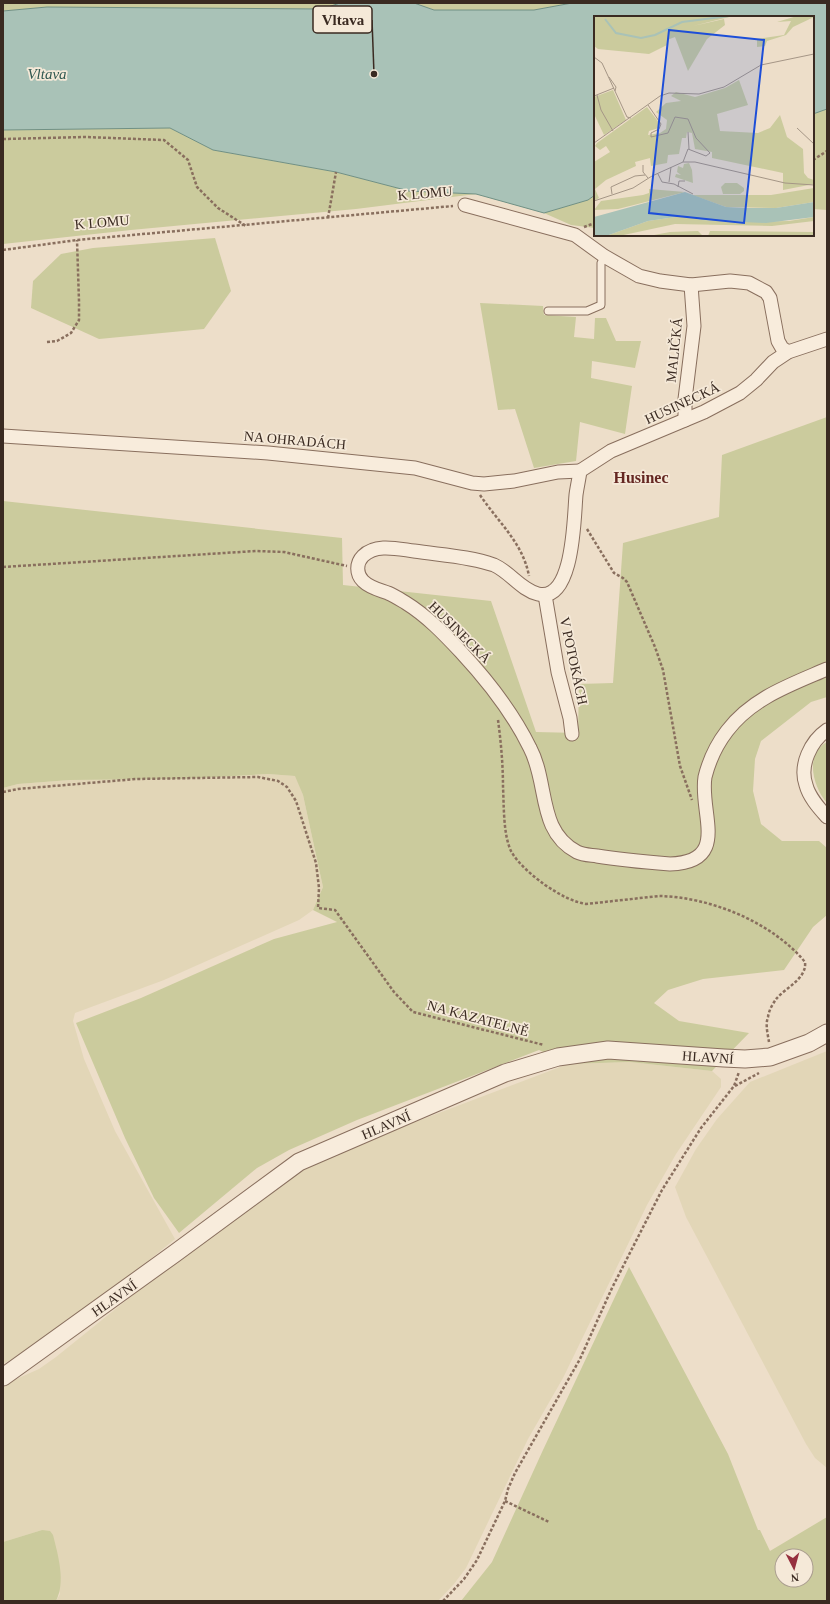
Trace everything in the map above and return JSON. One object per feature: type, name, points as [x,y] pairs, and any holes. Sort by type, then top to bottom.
[{"type":"street","name":"K LOMU","points":[[465,205],[575,235],[606,257],[639,276],[660,281],[691,284],[730,281],[749,283],[766,292],[770,298],[778,341],[782,348],[788,352]]},
{"type":"street","name":"MALIČKÁ","points":[[686,420],[685,399],[694,326],[691,284]]},
{"type":"street","name":"HUSINECKÁ","points":[[580,471],[612,451],[704,412],[740,393],[756,380],[773,362],[788,352],[827,339]]},
{"type":"street","name":"NA OHRADÁCH","points":[[3,436],[268,453],[415,468],[472,483],[494,484],[558,472],[580,471]]},
{"type":"street","points":[[357,568],[359,561],[364,554],[375,549],[390,548],[478,561],[496,566],[508,573],[528,590],[537,594],[545,595],[554,592],[560,585],[565,575],[569,560],[580,471]]},
{"type":"street","name":"HUSINECKÁ","points":[[357,568],[363,582],[407,603],[426,618],[462,653],[495,693],[531,749],[540,772],[549,821],[554,831],[568,847],[580,853],[606,858],[670,864],[684,864],[696,858],[707,844],[709,835],[705,798],[705,778],[712,756],[727,731],[742,714],[773,692],[827,669]]},
{"type":"street","name":"V POTOKÁCH","points":[[545,595],[558,672],[570,718],[572,734]]},
{"type":"street","points":[[827,730],[821,734],[811,747],[804,764],[806,785],[818,806],[827,817]]},
{"type":"street","name":"HLAVNÍ","points":[[3,1377],[299,1162],[505,1073],[558,1057],[608,1050],[745,1059],[770,1057],[809,1043],[827,1034]]},
{"type":"lane","points":[[548,311],[587,311],[601,305],[601,263],[606,257]]},
{"type":"path","points":[[3,139],[85,137],[164,140],[188,160],[197,187],[218,208],[247,226]]},
{"type":"path","points":[[814,159],[827,151]]},
{"type":"path","points":[[328,218],[336,172]]},
{"type":"path","name":"K LOMU","points":[[3,250],[77,240],[247,226],[465,205]]},
{"type":"path","points":[[47,342],[57,341],[71,333],[78,320],[80,301],[77,240]]},
{"type":"path","points":[[472,483],[490,511],[516,542],[527,564],[529,575],[528,590]]},
{"type":"path","points":[[575,515],[584,524],[614,573],[627,582],[655,647],[663,670],[680,766],[691,798],[708,820]]},
{"type":"path","points":[[3,567],[256,551],[284,552],[357,568]]},
{"type":"path","points":[[498,716],[502,757],[506,834],[510,849],[516,859],[539,880],[563,897],[575,902],[586,904],[670,896],[693,900],[725,909],[764,926],[797,953],[804,962],[804,971],[794,983],[777,998],[768,1017],[770,1057]]},
{"type":"path","name":"NA KAZATELNĚ","points":[[3,792],[18,789],[136,779],[258,777],[278,781],[287,787],[296,801],[316,863],[319,888],[318,908],[335,910],[394,992],[413,1012],[549,1047],[558,1057]]},
{"type":"path","points":[[443,1601],[464,1579],[477,1560],[506,1501],[508,1489],[515,1473],[580,1358],[612,1288],[662,1190],[701,1128],[734,1086],[745,1059]]},
{"type":"path","points":[[506,1501],[549,1522]]},
{"type":"shaded area","points":[[268,774],[296,776],[303,795],[323,887],[313,910],[299,920],[164,980],[75,1013],[73,1021],[84,1059],[115,1131],[175,1239],[116,1287],[27,1351],[3,1364],[3,788],[18,784],[70,780],[183,779]]},
{"type":"shaded area","points":[[827,1051],[827,1468],[815,1458],[806,1444],[686,1217],[675,1187],[696,1149],[717,1119],[750,1082]]},
{"type":"shaded area","points":[[630,1062],[712,1071],[721,1079],[721,1087],[676,1154],[647,1205],[563,1378],[528,1439],[466,1568],[454,1584],[438,1601],[56,1601],[60,1594],[42,1530],[3,1542],[3,1385],[39,1369],[56,1357],[149,1282],[284,1181],[308,1168],[394,1130],[568,1064]]},
{"type":"green space","points":[[3,3],[340,3],[322,9],[47,7],[3,11]]},
{"type":"green space","points":[[414,3],[572,3],[534,10],[434,10]]},
{"type":"green space","points":[[827,109],[827,210],[814,209],[814,114]]},
{"type":"green space","points":[[170,128],[213,150],[336,172],[409,191],[476,194],[356,209],[131,230],[3,244],[3,130]]},
{"type":"green space","points":[[594,196],[594,228],[571,225],[544,213],[588,200]]},
{"type":"green space","points":[[215,238],[231,291],[204,329],[99,339],[31,308],[33,281],[61,254],[93,248]]},
{"type":"green space","points":[[480,303],[543,306],[544,315],[576,317],[574,337],[594,339],[595,318],[606,318],[616,341],[641,341],[635,368],[592,361],[591,378],[632,386],[625,434],[580,422],[576,461],[534,468],[515,409],[498,410]]},
{"type":"green space","points":[[827,417],[827,697],[811,702],[761,741],[755,759],[753,791],[761,824],[782,841],[819,841],[827,848],[827,915],[813,927],[784,970],[703,979],[668,990],[654,1003],[679,1021],[749,1033],[712,1071],[630,1062],[568,1064],[539,1050],[357,1120],[289,1150],[257,1168],[179,1233],[154,1198],[125,1138],[76,1023],[141,998],[274,939],[337,922],[313,910],[323,887],[303,795],[295,776],[268,774],[183,779],[70,780],[18,784],[3,788],[3,501],[342,538],[343,585],[491,601],[536,732],[578,733],[579,684],[613,683],[623,543],[719,517],[722,455]]},
{"type":"green space","points":[[827,742],[827,803],[815,780],[813,762],[815,754],[820,747]]},
{"type":"green space","points":[[629,1267],[728,1454],[758,1530],[760,1530],[770,1551],[774,1549],[774,1588],[814,1588],[814,1548],[775,1548],[827,1517],[827,1601],[461,1601],[492,1562]]},
{"type":"green space","points":[[42,1530],[50,1531],[53,1535],[59,1560],[61,1577],[59,1594],[56,1601],[3,1601],[3,1542]]},
{"type":"water","points":[[340,3],[414,3],[434,10],[534,10],[572,3],[827,3],[827,109],[814,114],[814,16],[594,16],[594,196],[588,200],[544,213],[476,194],[409,191],[336,172],[213,150],[170,128],[3,130],[3,11],[47,7],[322,9]]},
{"type":"place","name":"Vltava","points":[[374,74]]},
{"type":"district","name":"Husinec","points":[[641,477]]}]
